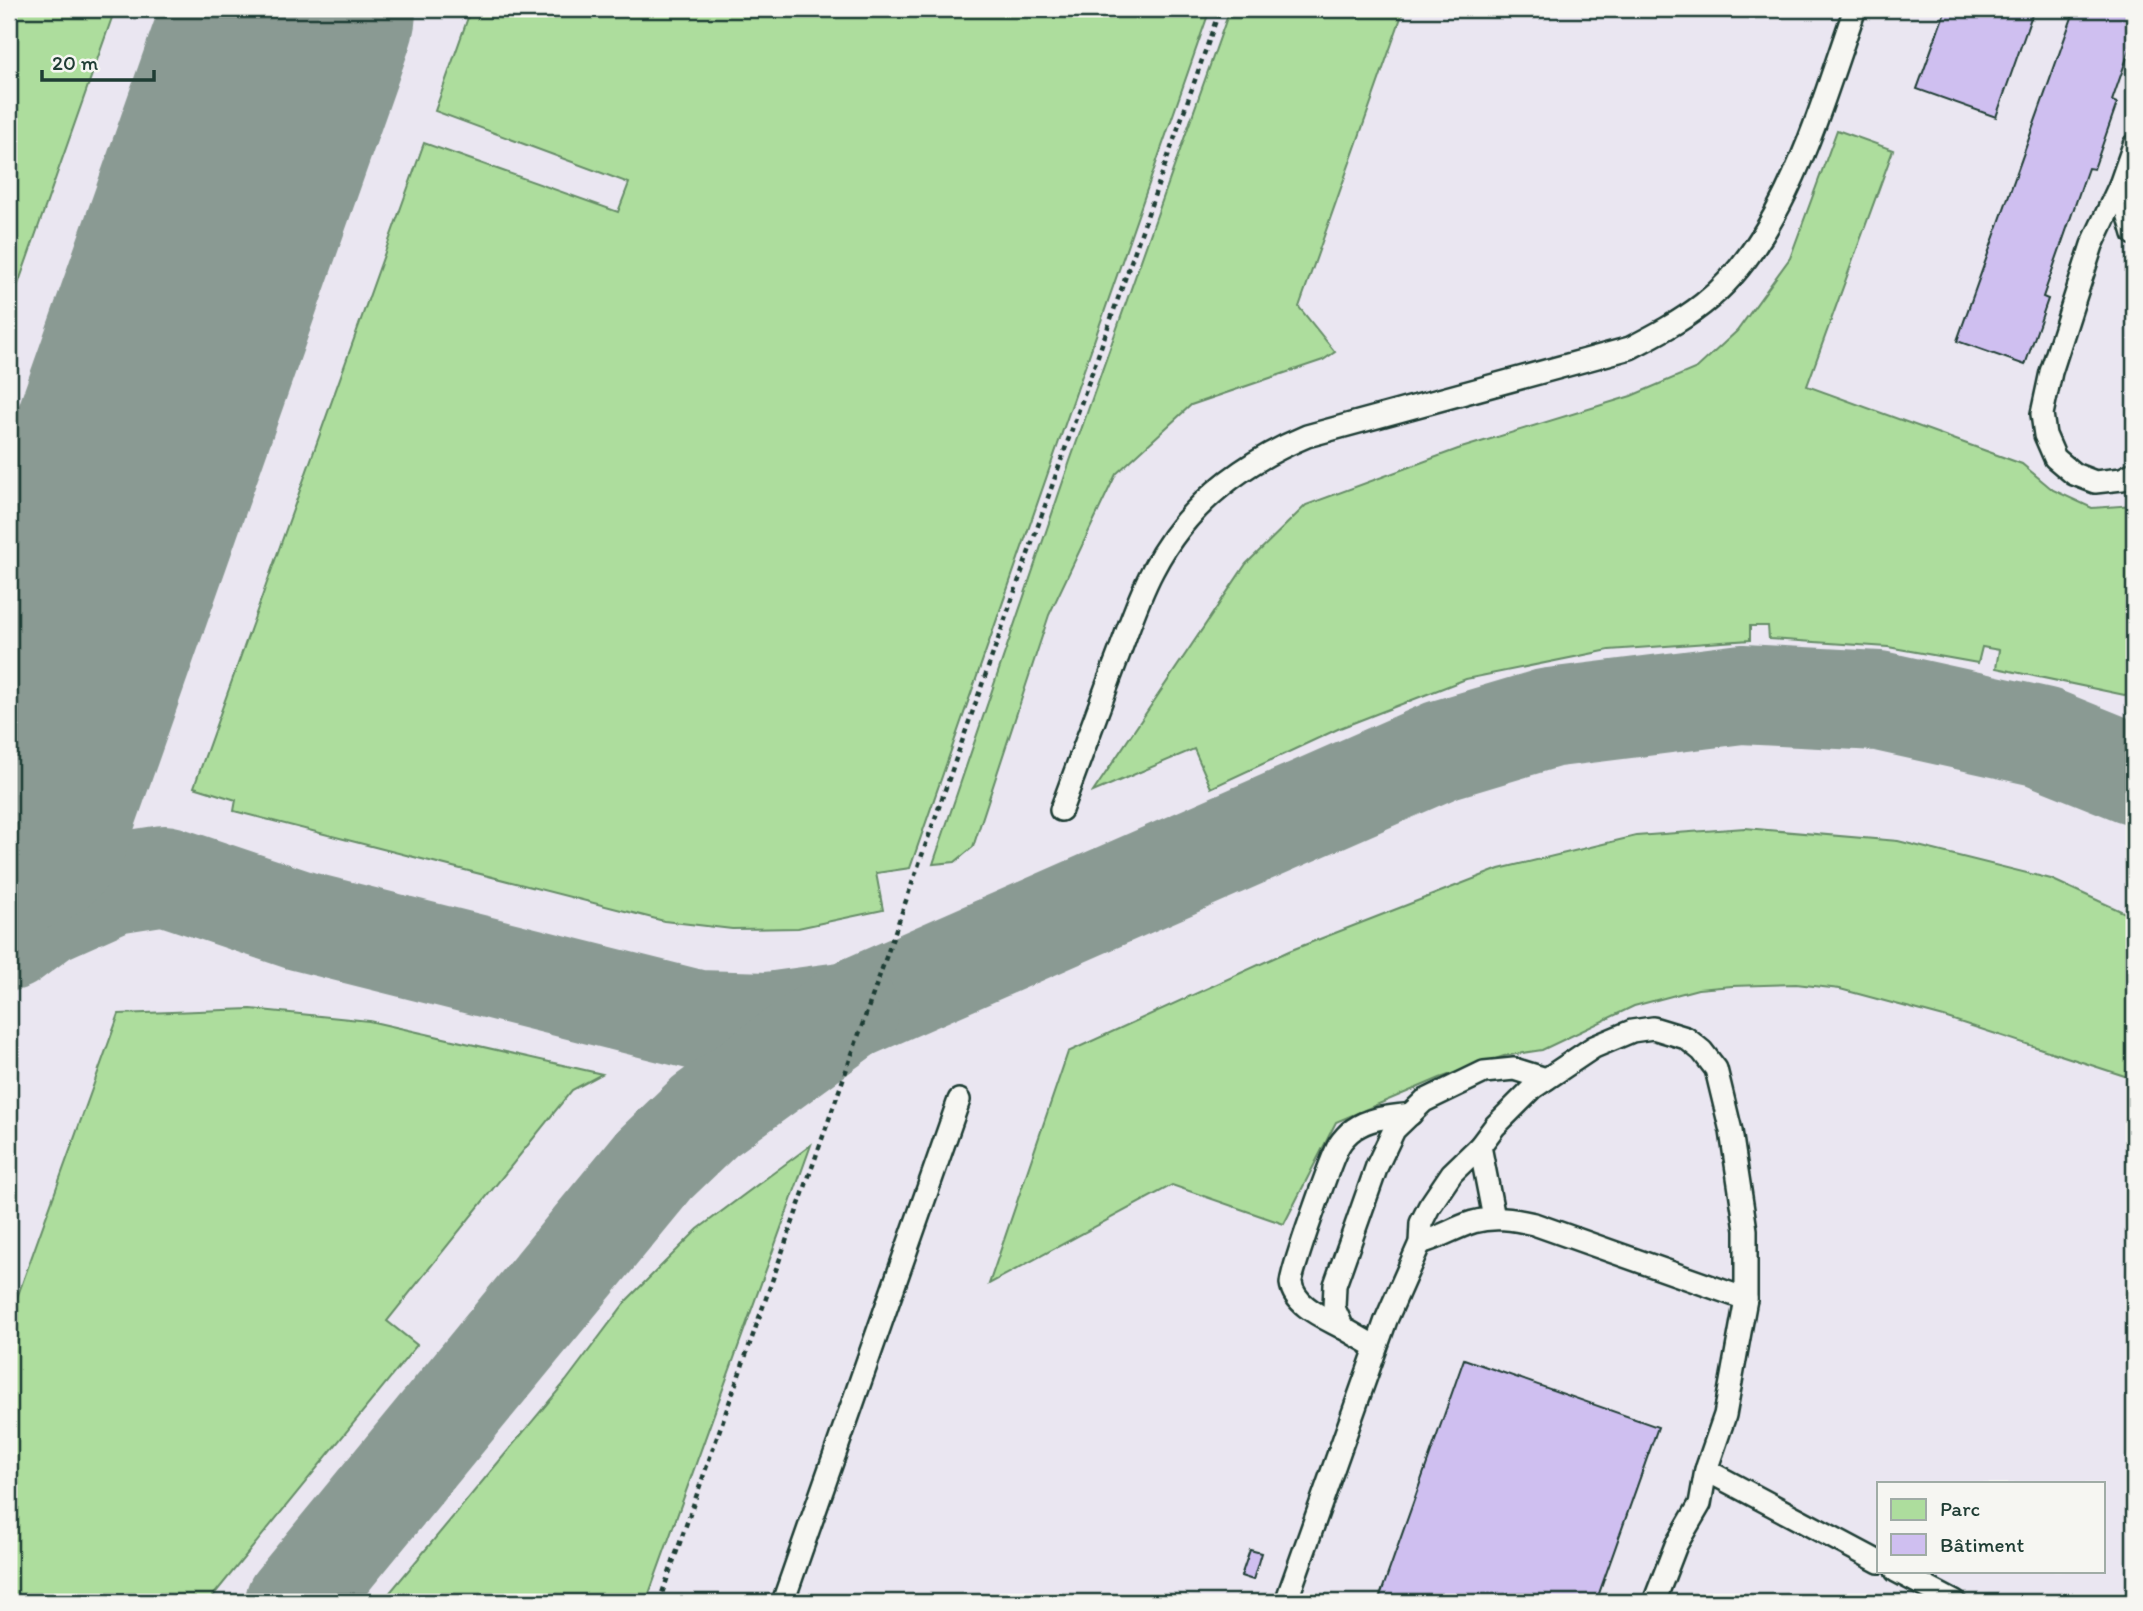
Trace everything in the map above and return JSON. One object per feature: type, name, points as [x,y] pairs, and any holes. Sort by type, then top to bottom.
[{"type":"lane","points":[[1061,810],[1142,594],[1167,545],[1200,504],[1236,473],[1276,449],[1307,436],[1630,348],[1704,303],[1741,264],[1771,219],[1797,172],[1855,9]]},
{"type":"lane","points":[[2134,145],[2120,185],[2092,245],[2051,372],[2042,414],[2045,435],[2055,458],[2074,474],[2095,482],[2122,480],[2134,473]]},
{"type":"lane","points":[[2120,185],[2134,234]]},
{"type":"lane","points":[[1286,1602],[1376,1347],[1420,1243],[1421,1223],[1429,1207],[1452,1173],[1532,1088],[1594,1047],[1632,1031],[1653,1028],[1686,1038],[1702,1051],[1716,1069],[1731,1131],[1746,1230],[1746,1299],[1726,1415],[1706,1469],[1699,1504],[1676,1545],[1654,1602]]},
{"type":"lane","points":[[1343,1328],[1334,1308],[1335,1284],[1377,1166],[1394,1130],[1424,1101],[1484,1072],[1514,1069],[1546,1079]]},
{"type":"lane","points":[[783,1602],[959,1100]]},
{"type":"lane","points":[[1376,1347],[1311,1310],[1297,1298],[1291,1282],[1338,1145],[1352,1130],[1372,1119],[1411,1114]]},
{"type":"lane","points":[[1480,1146],[1494,1218]]},
{"type":"lane","points":[[1420,1243],[1494,1218],[1534,1224],[1746,1299]]},
{"type":"lane","points":[[1706,1469],[1877,1561]]},
{"type":"lane","points":[[1898,1572],[1955,1602]]},
{"type":"path","points":[[659,1602],[1220,9]]},
{"type":"shaded area","points":[[9,9],[2134,9],[2134,1602],[9,1602]]},
{"type":"green space","points":[[9,9],[115,9],[9,310]]},
{"type":"green space","points":[[471,9],[1210,9],[910,868],[876,873],[883,910],[798,928],[732,929],[664,921],[234,811],[236,800],[194,787],[424,143],[618,212],[629,183],[435,111]]},
{"type":"green space","points":[[1230,9],[1404,9],[1299,307],[1335,352],[1323,360],[1191,405],[1116,474],[1049,615],[973,847],[955,862],[933,864],[1070,461]]},
{"type":"green space","points":[[1837,130],[1893,150],[1807,386],[2022,464],[2053,490],[2092,508],[2134,505],[2134,697],[1996,668],[1999,650],[1982,647],[1978,663],[1888,647],[1769,639],[1768,626],[1750,626],[1750,640],[1609,650],[1466,679],[1340,728],[1211,788],[1194,749],[1093,792],[1246,564],[1306,505],[1458,449],[1631,396],[1697,368],[1737,331],[1790,258]]},
{"type":"green space","points":[[1745,828],[1898,841],[2051,879],[2134,917],[2134,1079],[1944,1017],[1840,989],[1796,984],[1698,989],[1634,1006],[1542,1050],[1504,1056],[1440,1078],[1336,1122],[1284,1224],[1172,1185],[989,1284],[1068,1052],[1289,951],[1499,869],[1636,836]]},
{"type":"green space","points":[[251,1009],[369,1021],[602,1074],[572,1090],[387,1321],[417,1345],[208,1602],[9,1602],[9,1320],[119,1014]]},
{"type":"green space","points":[[811,1145],[646,1602],[382,1602],[566,1381],[627,1300],[698,1229]]},
{"type":"building","points":[[1946,9],[2034,9],[1996,117],[1917,89]]},
{"type":"building","points":[[2075,9],[2134,9],[2134,37],[2112,101],[2117,103],[2094,169],[2088,168],[2043,297],[2048,299],[2025,365],[1957,341]]},
{"type":"building","points":[[1464,1359],[1658,1427],[1596,1602],[1378,1602]]},
{"type":"building","points":[[1250,1550],[1261,1553],[1253,1580],[1241,1576]]},
{"type":"taxiway","points":[[9,941],[45,914],[114,883],[165,875],[302,921],[697,1020],[768,1022],[849,1011],[1442,750],[1549,718],[1742,694],[1879,701],[2042,737],[2134,774]]},
{"type":"taxiway","points":[[295,1602],[655,1164],[705,1116],[849,1011]]},
{"type":"runway","points":[[9,809],[291,9]]}]
